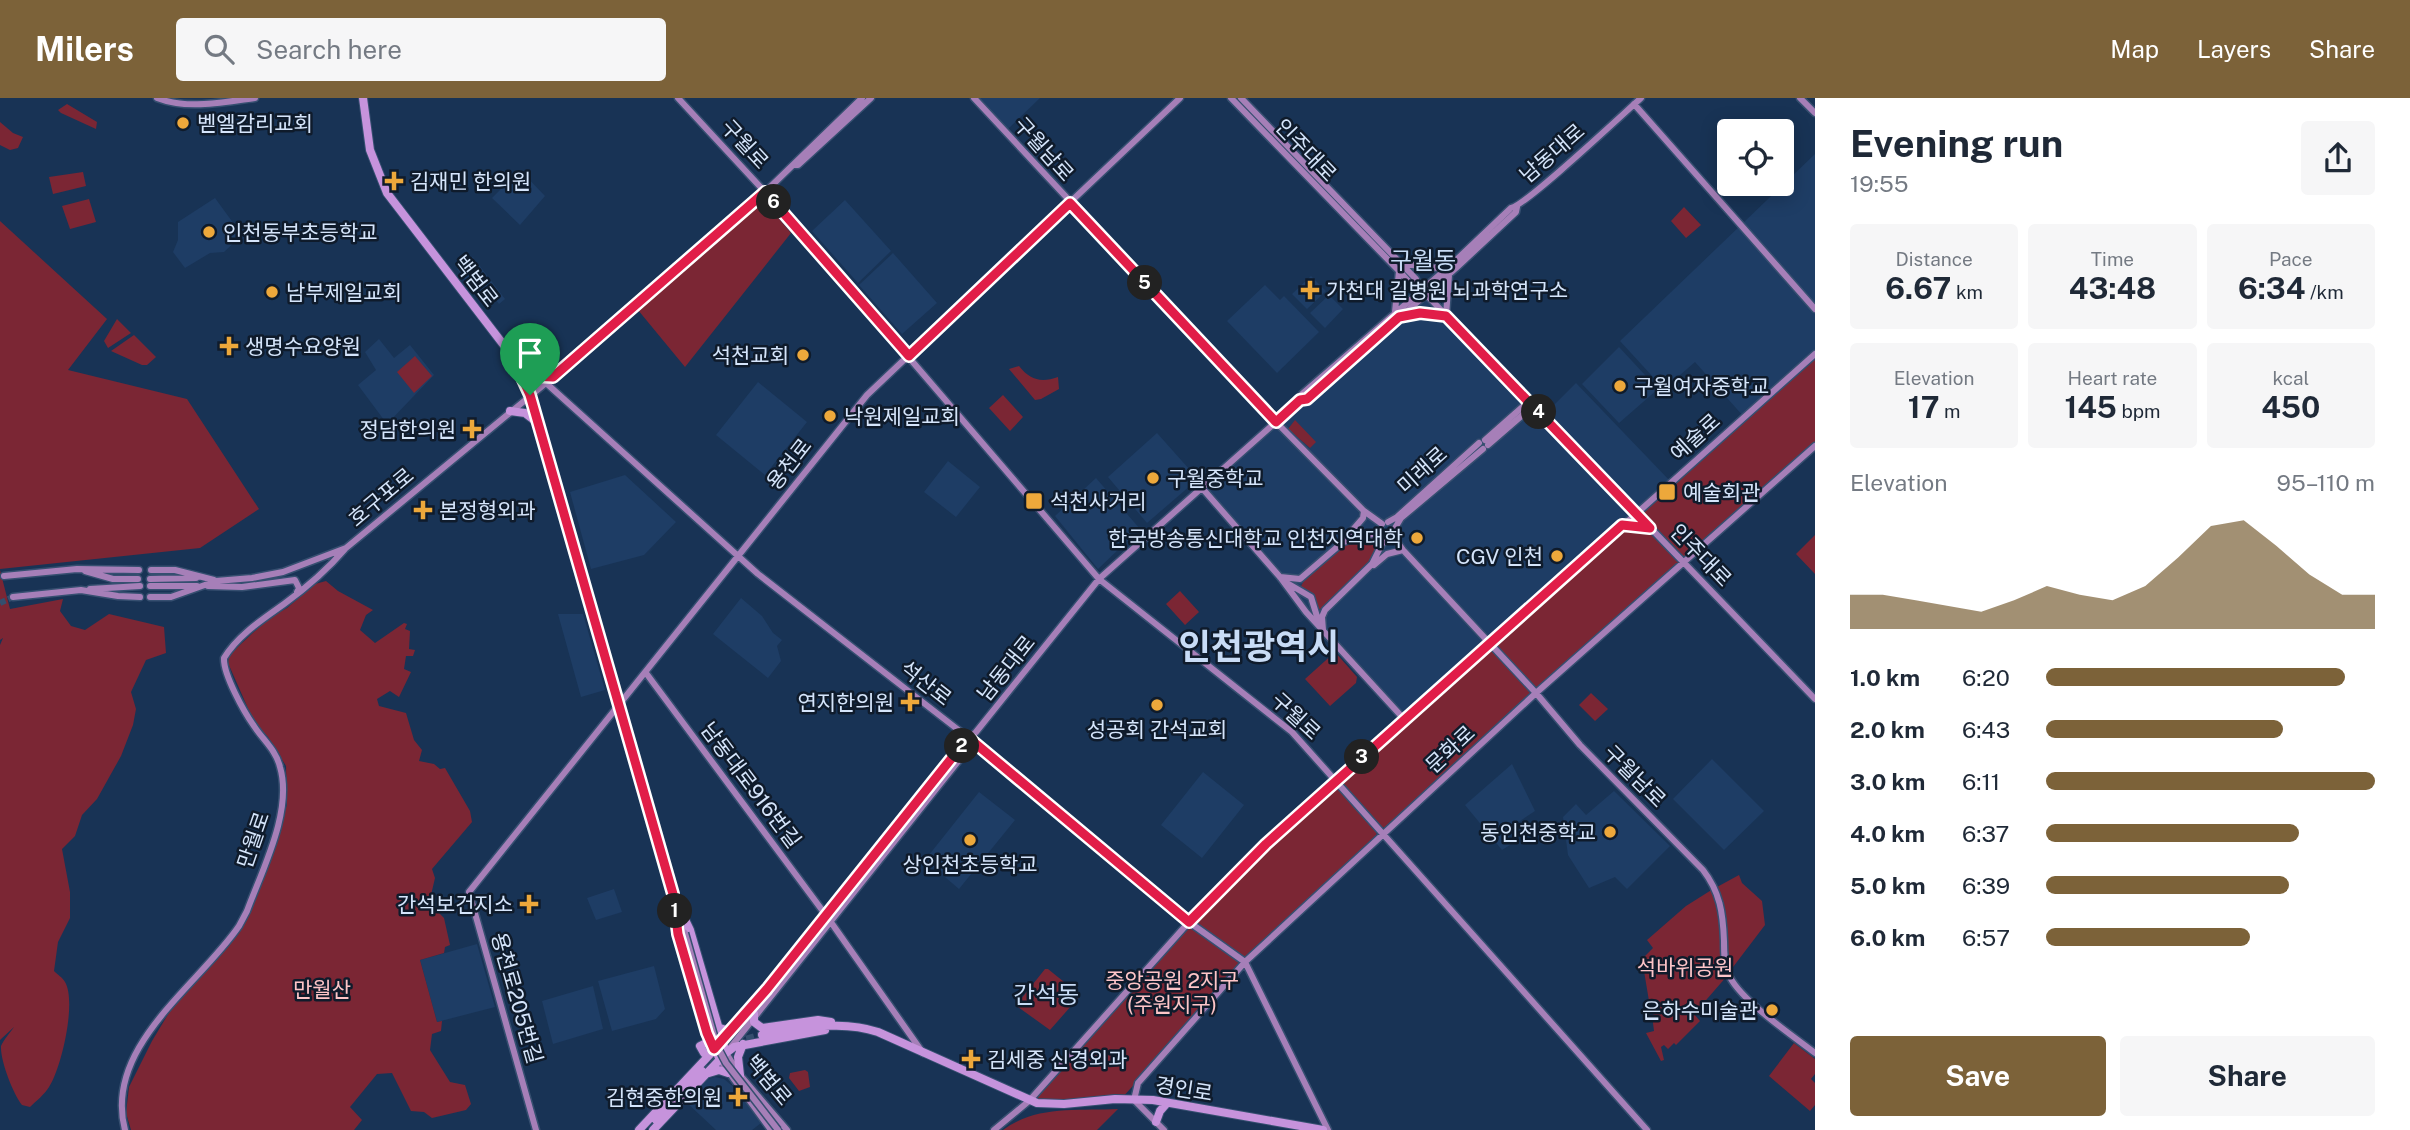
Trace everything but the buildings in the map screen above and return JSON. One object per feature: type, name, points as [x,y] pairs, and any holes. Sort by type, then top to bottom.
[{"type":"main road","points":[[157,98],[169,103],[188,104],[255,98]]},
{"type":"main road","name":"백범로","points":[[363,98],[370,150],[387,193],[506,348],[530,395],[717,1046],[726,1063],[778,1130]]},
{"type":"main road","name":"구월로","points":[[678,98],[765,192],[909,356],[1099,579],[1280,721],[1647,1130]]},
{"type":"main road","name":"호구포로","points":[[795,165],[795,162],[862,98]]},
{"type":"main road","name":"호구포로","points":[[150,597],[171,597],[216,581],[283,572],[346,548],[549,380],[821,145],[871,98]]},
{"type":"main road","name":"구월남로","points":[[974,98],[1276,422],[1364,511],[1394,532],[1403,550],[1580,745],[1703,870],[1713,883],[1720,904],[1725,962],[1734,984],[1815,1053]]},
{"type":"main road","name":"용천로","points":[[469,891],[867,395],[1180,98]]},
{"type":"main road","name":"인주대로","points":[[1231,98],[1400,268]]},
{"type":"main road","name":"인주대로","points":[[1241,98],[1400,268],[1411,284],[1416,284],[1424,292],[1815,699]]},
{"type":"main road","name":"남동대로","points":[[704,1066],[714,1049],[828,918],[963,744],[970,739],[1099,579],[1300,400],[1307,399],[1397,315],[1504,223],[1516,212],[1517,207],[1641,98]]},
{"type":"main road","points":[[1800,98],[1815,113]]},
{"type":"main road","points":[[1634,104],[1815,309]]},
{"type":"main road","points":[[1400,268],[1448,272],[1446,316],[1420,313],[1397,315],[1400,268]]},
{"type":"main road","name":"예술로","points":[[994,1130],[1029,1101],[1189,922],[1250,859],[1335,780],[1815,354]]},
{"type":"main road","points":[[519,371],[549,380]]},
{"type":"main road","name":"석산로","points":[[549,380],[758,574],[970,739],[1189,922],[1245,962],[1326,1130]]},
{"type":"main road","name":"미래로","points":[[1296,600],[1307,575],[1343,542],[1365,535],[1397,517],[1531,404]]},
{"type":"main road","points":[[510,411],[524,413],[538,423]]},
{"type":"main road","name":"미래로","points":[[1394,532],[1401,518],[1484,444]]},
{"type":"main road","name":"문화로","points":[[1134,1100],[1138,1083],[1245,962],[1536,694],[1815,446]]},
{"type":"main road","points":[[1202,488],[1280,577],[1306,612],[1404,719]]},
{"type":"main road","points":[[1343,542],[1363,518],[1364,511]]},
{"type":"main road","points":[[1622,525],[1650,528]]},
{"type":"main road","points":[[1383,526],[1385,538]]},
{"type":"main road","points":[[1367,570],[1385,538],[1394,532]]},
{"type":"main road","points":[[1365,535],[1378,538],[1378,552]]},
{"type":"main road","name":"만월로","points":[[125,1130],[123,1093],[140,1047],[160,1016],[239,926],[247,911],[281,816],[282,775],[279,762],[252,723],[227,673],[223,661],[225,655],[261,619],[297,594],[328,568],[346,548]]},
{"type":"main road","points":[[1323,629],[1323,613],[1328,606],[1387,554],[1403,550]]},
{"type":"main road","points":[[4,576],[77,569],[139,570]]},
{"type":"main road","points":[[12,597],[139,582],[113,579],[77,569]]},
{"type":"main road","name":"호구포로","points":[[151,570],[175,570],[216,581]]},
{"type":"main road","points":[[1280,577],[1297,580],[1307,575]]},
{"type":"main road","points":[[1280,577],[1311,597],[1314,611],[1323,629]]},
{"type":"main road","name":"호구포로","points":[[202,586],[150,582],[205,578]]},
{"type":"main road","points":[[202,586],[242,587],[295,580],[299,588],[297,594]]},
{"type":"main road","points":[[81,590],[140,597]]},
{"type":"main road","points":[[1306,612],[1328,606]]},
{"type":"main road","name":"남동대로916번길","points":[[646,673],[828,918],[924,1053]]},
{"type":"main road","name":"용천로205번길","points":[[469,891],[536,1130]]},
{"type":"main road","name":"백범로","points":[[673,894],[690,930],[726,1053],[787,1130]]},
{"type":"main road","name":"백범로","points":[[673,894],[678,934],[707,1033],[728,1073],[771,1130]]},
{"type":"main road","points":[[639,1130],[704,1066],[720,1060],[828,918]]},
{"type":"main road","points":[[754,1014],[756,1025],[763,1035]]},
{"type":"main road","name":"경인로","points":[[726,1053],[763,1035],[844,1025],[869,1029],[1029,1101],[1042,1104],[1134,1100],[1167,1102],[1326,1130]]},
{"type":"main road","points":[[717,1027],[726,1030],[735,1027]]},
{"type":"main road","points":[[653,1130],[704,1066],[707,1033]]},
{"type":"main road","points":[[740,1074],[738,1057],[743,1044]]},
{"type":"main road","points":[[704,1066],[728,1073]]},
{"type":"main road","points":[[646,1130],[704,1066]]},
{"type":"main road","points":[[1134,1100],[1164,1130]]},
{"type":"main road","points":[[1156,1122],[1167,1102]]},
{"type":"shaded area","points":[[978,98],[1040,98],[1008,129]]},
{"type":"shaded area","points":[[1815,154],[1815,354],[1744,417],[1695,362],[1664,389],[1620,341],[1771,196],[1794,196],[1794,174]]},
{"type":"shaded area","points":[[520,170],[545,196],[520,225],[492,198]]},
{"type":"shaded area","name":"인천동부초등학교","points":[[215,198],[242,235],[224,252],[210,253],[185,268],[173,252],[178,240],[178,222]]},
{"type":"shaded area","points":[[845,200],[891,251],[858,283],[812,231]]},
{"type":"shaded area","points":[[893,253],[937,303],[902,334],[859,285]]},
{"type":"shaded area","points":[[473,257],[505,299],[499,304],[490,292],[481,299],[457,269]]},
{"type":"shaded area","points":[[1311,276],[1326,291],[1307,309],[1292,294]]},
{"type":"shaded area","points":[[1265,285],[1280,300],[1284,296],[1319,332],[1277,373],[1227,321]]},
{"type":"shaded area","points":[[1426,294],[1543,416],[1576,383],[1671,482],[1404,719],[1323,630],[1202,488]]},
{"type":"shaded area","points":[[1329,295],[1343,309],[1325,328],[1310,313]]},
{"type":"shaded area","points":[[379,339],[394,358],[410,345],[434,375],[387,424],[358,385],[376,370],[365,352]]},
{"type":"shaded area","name":"구월여자중학교","points":[[1619,347],[1658,389],[1619,423],[1582,384]]},
{"type":"shaded area","points":[[758,382],[807,422],[765,475],[716,435]]},
{"type":"shaded area","name":"구월중학교","points":[[1157,433],[1198,479],[1147,523],[1108,477]]},
{"type":"shaded area","points":[[948,461],[980,487],[956,517],[924,492]]},
{"type":"shaded area","points":[[625,475],[676,522],[644,555],[591,569],[570,492]]},
{"type":"shaded area","points":[[1096,478],[1140,529],[1098,569],[1055,516]]},
{"type":"shaded area","points":[[741,598],[762,616],[773,633],[782,640],[777,646],[781,661],[768,678],[713,634]]},
{"type":"shaded area","points":[[558,614],[583,614],[605,690],[581,697]]},
{"type":"shaded area","points":[[1712,759],[1764,811],[1724,850],[1673,799]]},
{"type":"shaded area","points":[[1512,764],[1535,811],[1508,829],[1510,845],[1502,850],[1465,805]]},
{"type":"shaded area","points":[[1203,772],[1244,805],[1202,858],[1161,825]]},
{"type":"shaded area","name":"동인천중학교","points":[[1614,791],[1670,846],[1627,889],[1615,877],[1589,888],[1568,855],[1563,817],[1576,804],[1586,815]]},
{"type":"shaded area","name":"상인천초등학교","points":[[979,792],[1015,820],[959,889],[925,860]]},
{"type":"shaded area","points":[[614,889],[622,912],[596,920],[587,898]]},
{"type":"shaded area","points":[[477,944],[495,1007],[437,1022],[420,960]]},
{"type":"shaded area","points":[[654,966],[665,1009],[656,1019],[612,1031],[598,981]]},
{"type":"shaded area","points":[[593,986],[603,1029],[553,1044],[542,1001]]},
{"type":"shaded area","points":[[708,1079],[724,1079],[736,1089],[761,1123],[752,1130],[716,1130],[685,1101]]},
{"type":"green space","points":[[67,104],[97,122],[96,129],[58,110]]},
{"type":"green space","points":[[0,122],[13,133],[23,137],[18,148],[10,150],[0,145]]},
{"type":"green space","points":[[83,172],[86,186],[53,194],[49,177]]},
{"type":"green space","points":[[89,199],[96,222],[70,229],[62,206]]},
{"type":"green space","points":[[758,206],[769,207],[791,233],[685,367],[638,310]]},
{"type":"green space","points":[[1684,207],[1701,225],[1686,238],[1671,221]]},
{"type":"green space","points":[[0,221],[107,319],[68,370],[187,399],[259,509],[200,548],[0,569]]},
{"type":"green space","points":[[117,319],[131,333],[108,348],[104,341]]},
{"type":"green space","points":[[134,335],[156,357],[147,365],[111,351]]},
{"type":"green space","name":"중앙공원 2지구 (주원지구)","points":[[1815,354],[1815,444],[1758,495],[1747,483],[1757,496],[1536,691],[1533,690],[1531,698],[1390,828],[1377,827],[1376,840],[1251,956],[1240,958],[1242,966],[1121,1099],[1042,1104],[1036,1098],[1185,926],[1197,927],[1197,914],[1335,780]]},
{"type":"green space","points":[[415,356],[432,376],[414,393],[397,372]]},
{"type":"green space","points":[[1019,366],[1036,379],[1058,377],[1059,389],[1035,400],[1009,369]]},
{"type":"green space","points":[[1003,395],[1023,417],[1010,431],[989,408]]},
{"type":"green space","points":[[1295,420],[1316,442],[1310,448],[1288,429]]},
{"type":"green space","points":[[1815,535],[1815,574],[1796,554]]},
{"type":"green space","points":[[1373,538],[1378,543],[1367,570],[1328,606],[1314,611],[1313,601],[1299,590],[1307,575],[1343,542]]},
{"type":"green space","points":[[0,570],[10,609],[63,599],[60,611],[71,626],[85,630],[109,614],[164,627],[166,653],[146,660],[131,692],[136,709],[121,756],[97,799],[82,815],[75,836],[62,849],[70,892],[70,918],[58,942],[54,971],[64,981],[68,992],[68,1019],[54,1078],[30,1107],[22,1105],[18,1100],[3,1060],[1,1046],[14,1027],[0,1040],[0,645],[3,638],[0,640]]},
{"type":"green space","name":"만월산","points":[[326,581],[338,591],[373,610],[366,615],[360,630],[375,643],[404,623],[407,624],[405,629],[410,631],[409,649],[415,650],[413,656],[406,656],[404,669],[411,672],[399,697],[390,691],[377,699],[379,706],[406,713],[414,740],[422,750],[419,761],[434,764],[440,769],[445,768],[470,811],[472,822],[432,869],[435,878],[431,895],[436,910],[444,918],[450,945],[445,947],[444,953],[420,960],[437,1022],[442,1021],[441,1031],[432,1034],[430,1050],[450,1082],[465,1085],[471,1104],[466,1110],[432,1118],[424,1112],[411,1111],[392,1073],[377,1074],[350,1107],[362,1120],[354,1130],[131,1130],[126,1113],[129,1087],[170,1011],[240,931],[249,914],[287,805],[286,766],[268,737],[254,722],[228,663],[229,655],[269,618],[287,608],[315,584]]},
{"type":"green space","points":[[1180,591],[1199,612],[1185,625],[1166,604]]},
{"type":"green space","points":[[1335,652],[1357,677],[1356,683],[1330,706],[1305,679]]},
{"type":"green space","points":[[1591,693],[1608,709],[1595,721],[1579,705]]},
{"type":"green space","points":[[1739,875],[1742,883],[1762,901],[1765,925],[1730,971],[1723,908],[1717,887]]},
{"type":"green space","name":"석바위공원","points":[[1713,889],[1721,915],[1727,976],[1694,1014],[1700,1021],[1676,1045],[1674,1043],[1668,1049],[1664,1045],[1661,1047],[1664,1060],[1661,1061],[1646,1033],[1654,1031],[1652,1015],[1655,1014],[1654,1007],[1650,1007],[1642,959],[1653,948],[1647,940],[1686,906]]},
{"type":"green space","points":[[1045,969],[1079,994],[1050,1030],[1017,1004]]},
{"type":"green space","points":[[1794,1043],[1815,1059],[1815,1074],[1811,1079],[1815,1083],[1815,1105],[1810,1111],[1769,1076]]},
{"type":"green space","points":[[805,1070],[808,1072],[810,1087],[799,1091],[789,1078],[790,1073]]},
{"type":"green space","points":[[1118,1109],[1097,1130],[1003,1130],[1029,1116],[1043,1113]]},
{"type":"tunnel","points":[[0,603],[13,597]]},
{"type":"tunnel","points":[[735,1043],[762,1035]]},
{"type":"tunnel","points":[[702,1071],[721,1052]]},
{"type":"place","name":"벧엘감리교회","points":[[183,123]]},
{"type":"place","name":"김재민 한의원","points":[[394,181]]},
{"type":"place","name":"인천동부초등학교","points":[[209,232]]},
{"type":"place","name":"가천대 길병원 뇌과학연구소","points":[[1310,290]]},
{"type":"place","name":"남부제일교회","points":[[272,292]]},
{"type":"place","name":"생명수요양원","points":[[229,346]]},
{"type":"place","name":"석천교회","points":[[803,355]]},
{"type":"place","name":"구월여자중학교","points":[[1620,386]]},
{"type":"place","name":"낙원제일교회","points":[[830,416]]},
{"type":"place","name":"정담한의원","points":[[472,429]]},
{"type":"place","name":"구월중학교","points":[[1153,478]]},
{"type":"place","name":"예술회관","points":[[1667,492]]},
{"type":"place","name":"석천사거리","points":[[1034,501]]},
{"type":"place","name":"본정형외과","points":[[423,510]]},
{"type":"place","name":"한국방송통신대학교 인천지역대학","points":[[1417,538]]},
{"type":"place","name":"CGV 인천","points":[[1557,556]]},
{"type":"place","name":"연지한의원","points":[[910,702]]},
{"type":"place","name":"성공회 간석교회","points":[[1157,705]]},
{"type":"place","name":"동인천중학교","points":[[1610,832]]},
{"type":"place","name":"상인천초등학교","points":[[970,840]]},
{"type":"place","name":"간석보건지소","points":[[529,904]]},
{"type":"place","name":"은하수미술관","points":[[1772,1010]]},
{"type":"place","name":"김세중 신경외과","points":[[971,1059]]},
{"type":"place","name":"김현중한의원","points":[[738,1097]]},
{"type":"district","name":"구월동","points":[[1423,260]]},
{"type":"district","name":"인천광역시","points":[[1259,646]]},
{"type":"district","name":"간석동","points":[[1046,994]]},
{"type":"route","points":[[765,192],[909,356],[1070,203],[1276,422],[1300,400],[1307,399],[1399,317],[1420,313],[1446,316],[1650,528],[1622,525],[1335,780],[1250,859],[1189,922],[970,739],[963,744],[767,989],[714,1049],[678,934],[673,894],[530,395],[519,371],[535,376],[553,377],[765,192]]}]
